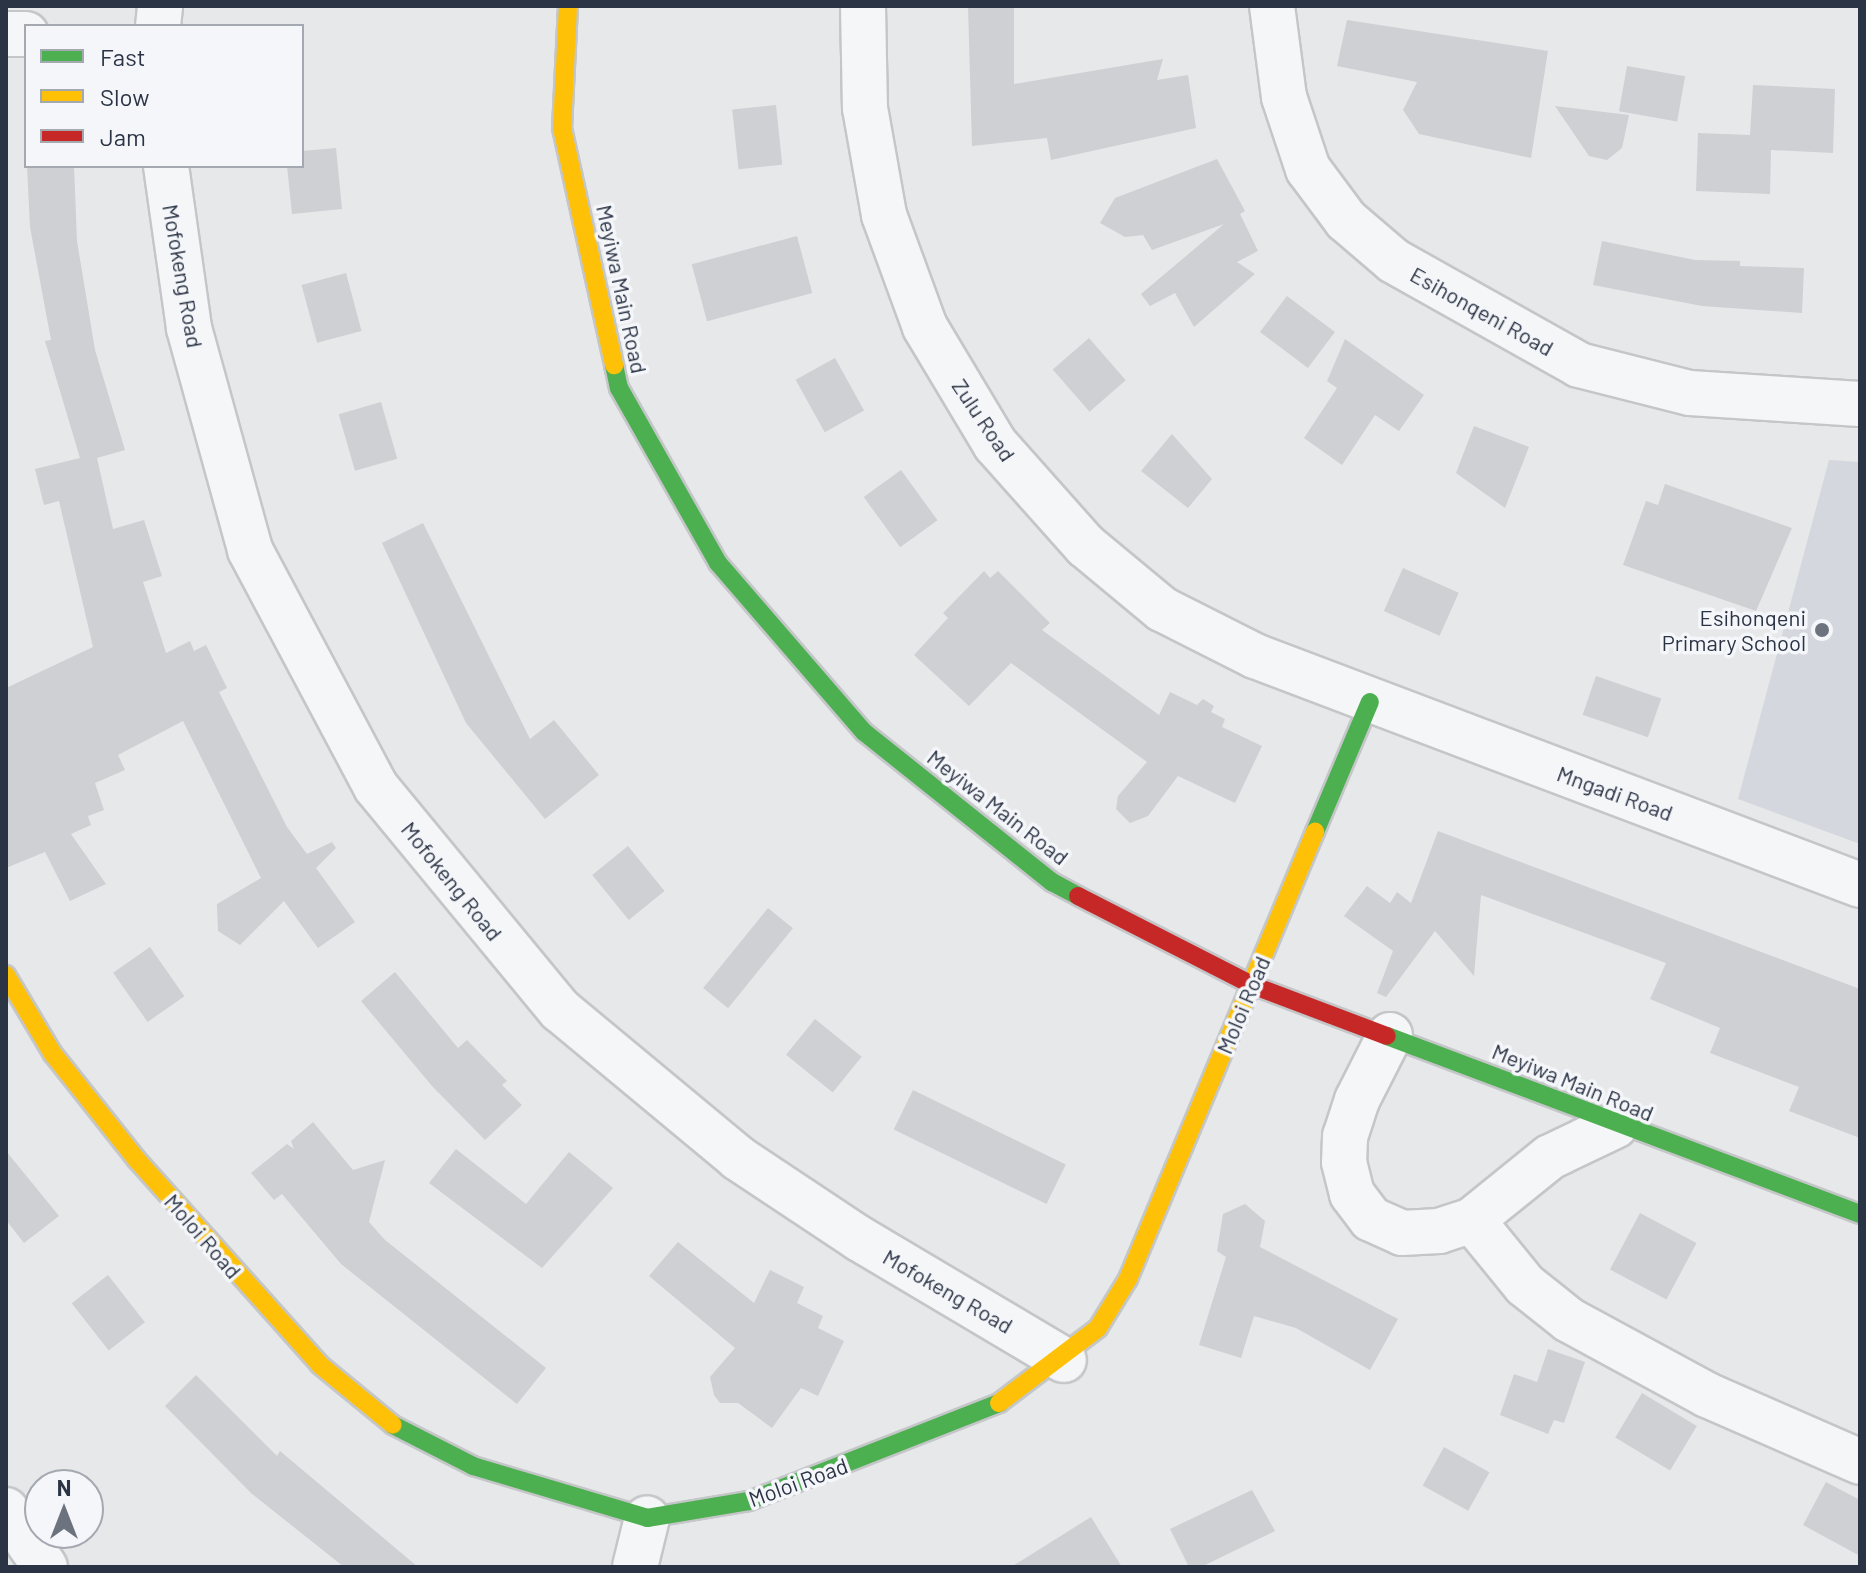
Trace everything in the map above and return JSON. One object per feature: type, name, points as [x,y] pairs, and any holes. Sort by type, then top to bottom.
[{"type":"street","name":"Meyiwa Main Road","points":[[568,6],[562,128],[619,388],[718,563],[864,732],[1052,882],[1252,985],[1390,1035],[1615,1126],[1860,1214]]},
{"type":"street","name":"Zulu Road","points":[[863,6],[865,108],[884,215],[925,327],[995,444],[1086,546],[1162,609],[1255,656],[1370,702]]},
{"type":"street","name":"Esihonqeni Road","points":[[1272,6],[1284,97],[1308,169],[1346,220],[1394,261],[1579,365],[1690,393],[1860,404]]},
{"type":"street","name":"Mofokeng Road","points":[[166,168],[189,328],[250,550],[376,787],[560,1010],[738,1158],[847,1231],[1064,1360]]},
{"type":"street","name":"Moloi Road","points":[[6,975],[53,1054],[137,1160],[320,1365],[397,1428],[473,1466],[647,1518],[749,1501],[949,1426],[1015,1395],[1064,1360],[1098,1328],[1128,1279],[1370,702]]},
{"type":"street","name":"Mngadi Road","points":[[1370,702],[1860,885]]},
{"type":"street","points":[[1390,1035],[1345,1136],[1344,1162],[1352,1194],[1371,1219],[1402,1233],[1439,1231],[1472,1220],[1550,1157],[1615,1126]]},
{"type":"street","points":[[1472,1220],[1525,1285],[1569,1320],[1707,1395],[1860,1462]]},
{"type":"street","points":[[6,1510],[45,1567]]},
{"type":"street","points":[[635,1567],[647,1518]]},
{"type":"shaded area","name":"Esihonqeni Primary School","points":[[1829,460],[1860,462],[1860,844],[1738,799]]},
{"type":"building","points":[[968,6],[1014,6],[1014,84],[1163,59],[1157,80],[1188,75],[1196,128],[1051,160],[1047,138],[972,146]]},
{"type":"building","points":[[1347,20],[1548,51],[1531,158],[1419,134],[1403,110],[1417,82],[1337,66]]},
{"type":"building","points":[[1627,66],[1685,76],[1677,122],[1619,111]]},
{"type":"building","points":[[1753,85],[1835,89],[1833,153],[1771,150],[1770,194],[1696,191],[1698,133],[1750,135]]},
{"type":"building","points":[[776,105],[782,165],[739,169],[732,110]]},
{"type":"building","points":[[1555,106],[1629,115],[1622,148],[1607,160],[1589,156]]},
{"type":"building","points":[[336,148],[342,209],[292,214],[287,168],[304,168],[304,151]]},
{"type":"building","points":[[1217,159],[1245,211],[1240,214],[1258,251],[1237,262],[1255,274],[1194,327],[1175,293],[1150,306],[1141,294],[1224,224],[1152,250],[1143,235],[1125,237],[1100,223],[1115,198]]},
{"type":"building","points":[[27,168],[74,168],[77,241],[95,350],[125,450],[97,458],[113,529],[144,520],[162,576],[143,582],[166,653],[190,641],[194,651],[206,645],[227,688],[219,692],[287,827],[307,854],[332,842],[336,848],[316,868],[355,922],[318,948],[284,901],[240,945],[218,931],[217,904],[261,878],[183,721],[118,755],[125,770],[95,783],[104,810],[88,816],[91,825],[71,834],[106,884],[70,901],[45,852],[6,868],[6,688],[93,647],[59,501],[44,505],[35,469],[80,458],[45,341],[51,340],[30,227]]},
{"type":"building","points":[[797,236],[812,293],[707,321],[692,264]]},
{"type":"building","points":[[1602,241],[1695,260],[1740,261],[1740,266],[1804,268],[1802,313],[1702,306],[1593,285]]},
{"type":"building","points":[[346,273],[362,331],[317,343],[302,285]]},
{"type":"building","points":[[1287,296],[1335,332],[1308,368],[1260,332]]},
{"type":"building","points":[[1089,338],[1126,380],[1090,412],[1053,369]]},
{"type":"building","points":[[1345,339],[1424,395],[1399,431],[1375,415],[1342,465],[1304,438],[1337,388],[1327,381]]},
{"type":"building","points":[[835,358],[864,410],[825,432],[796,380]]},
{"type":"building","points":[[381,402],[397,459],[355,471],[339,414]]},
{"type":"building","points":[[1474,426],[1529,447],[1505,508],[1456,473]]},
{"type":"building","points":[[1172,434],[1212,479],[1188,508],[1141,471]]},
{"type":"building","points":[[901,470],[937,520],[900,547],[864,497]]},
{"type":"building","points":[[1665,484],[1792,528],[1756,611],[1623,565],[1646,501],[1658,505]]},
{"type":"building","points":[[423,523],[530,739],[554,720],[599,775],[545,819],[466,723],[382,543]]},
{"type":"building","points":[[1403,568],[1459,593],[1440,636],[1384,611]]},
{"type":"building","points":[[984,571],[990,578],[998,571],[1050,623],[1042,630],[1159,715],[1170,692],[1197,705],[1203,699],[1214,706],[1211,712],[1225,719],[1222,727],[1262,746],[1235,803],[1178,776],[1148,816],[1130,823],[1116,809],[1118,796],[1147,762],[1011,663],[969,706],[914,655],[948,618],[943,613]]},
{"type":"building","points":[[1596,676],[1661,698],[1648,737],[1583,715]]},
{"type":"building","points":[[1438,831],[1860,989],[1860,1138],[1789,1111],[1799,1087],[1710,1053],[1720,1028],[1650,999],[1666,963],[1481,895],[1474,976],[1435,931],[1386,997],[1377,993],[1393,951],[1344,916],[1367,886],[1390,903],[1397,892],[1411,903]]},
{"type":"building","points":[[628,846],[665,891],[629,920],[592,875]]},
{"type":"building","points":[[768,908],[793,928],[728,1008],[703,988]]},
{"type":"building","points":[[150,947],[184,996],[148,1022],[113,973]]},
{"type":"building","points":[[395,972],[458,1048],[467,1040],[507,1081],[502,1085],[522,1105],[485,1140],[432,1086],[361,1001]]},
{"type":"building","points":[[815,1019],[862,1057],[833,1093],[786,1055]]},
{"type":"building","points":[[913,1090],[1066,1165],[1047,1204],[894,1130]]},
{"type":"building","points":[[313,1122],[353,1170],[385,1160],[369,1222],[385,1240],[546,1368],[517,1404],[341,1264],[282,1194],[274,1200],[251,1173],[287,1144],[294,1149],[291,1141]]},
{"type":"building","points":[[456,1149],[526,1204],[569,1152],[613,1188],[542,1268],[429,1183]]},
{"type":"building","points":[[6,1151],[59,1216],[24,1243],[6,1220]]},
{"type":"building","points":[[1245,1204],[1265,1221],[1260,1247],[1398,1319],[1370,1370],[1296,1328],[1254,1316],[1241,1358],[1199,1345],[1226,1257],[1217,1251],[1223,1214]]},
{"type":"building","points":[[1640,1213],[1697,1243],[1666,1300],[1610,1270]]},
{"type":"building","points":[[678,1242],[754,1303],[770,1270],[804,1287],[797,1303],[823,1316],[818,1328],[844,1341],[818,1396],[801,1388],[772,1428],[738,1403],[720,1403],[714,1395],[710,1377],[735,1348],[649,1276]]},
{"type":"building","points":[[108,1275],[145,1322],[109,1351],[72,1303]]},
{"type":"building","points":[[1548,1349],[1585,1362],[1564,1423],[1554,1420],[1548,1434],[1500,1415],[1514,1374],[1537,1382]]},
{"type":"building","points":[[196,1375],[277,1456],[280,1451],[418,1567],[344,1567],[251,1493],[165,1406]]},
{"type":"building","points":[[1642,1393],[1697,1426],[1670,1471],[1615,1438]]},
{"type":"building","points":[[1444,1447],[1489,1472],[1468,1511],[1423,1485]]},
{"type":"building","points":[[1826,1482],[1860,1500],[1860,1556],[1803,1525]]},
{"type":"building","points":[[1252,1490],[1275,1531],[1201,1567],[1189,1567],[1170,1529]]},
{"type":"building","points":[[1091,1517],[1122,1567],[1011,1567]]},
{"type":"traffic: fast","points":[[614,365],[619,388],[718,563],[864,732],[1052,882],[1078,896]]},
{"type":"traffic: fast","points":[[1315,832],[1370,702]]},
{"type":"traffic: fast","points":[[1387,1036],[1860,1214]]},
{"type":"traffic: fast","points":[[393,1425],[473,1466],[647,1518],[749,1501],[999,1403]]},
{"type":"traffic: slow","points":[[568,6],[562,128],[614,365]]},
{"type":"traffic: slow","points":[[999,1403],[1098,1328],[1128,1279],[1315,832]]},
{"type":"traffic: slow","points":[[6,975],[53,1054],[137,1160],[320,1365],[393,1425]]},
{"type":"traffic: jam","points":[[1078,896],[1252,985],[1387,1036]]},
{"type":"place","name":"Esihonqeni Primary School","points":[[1822,630]]}]
